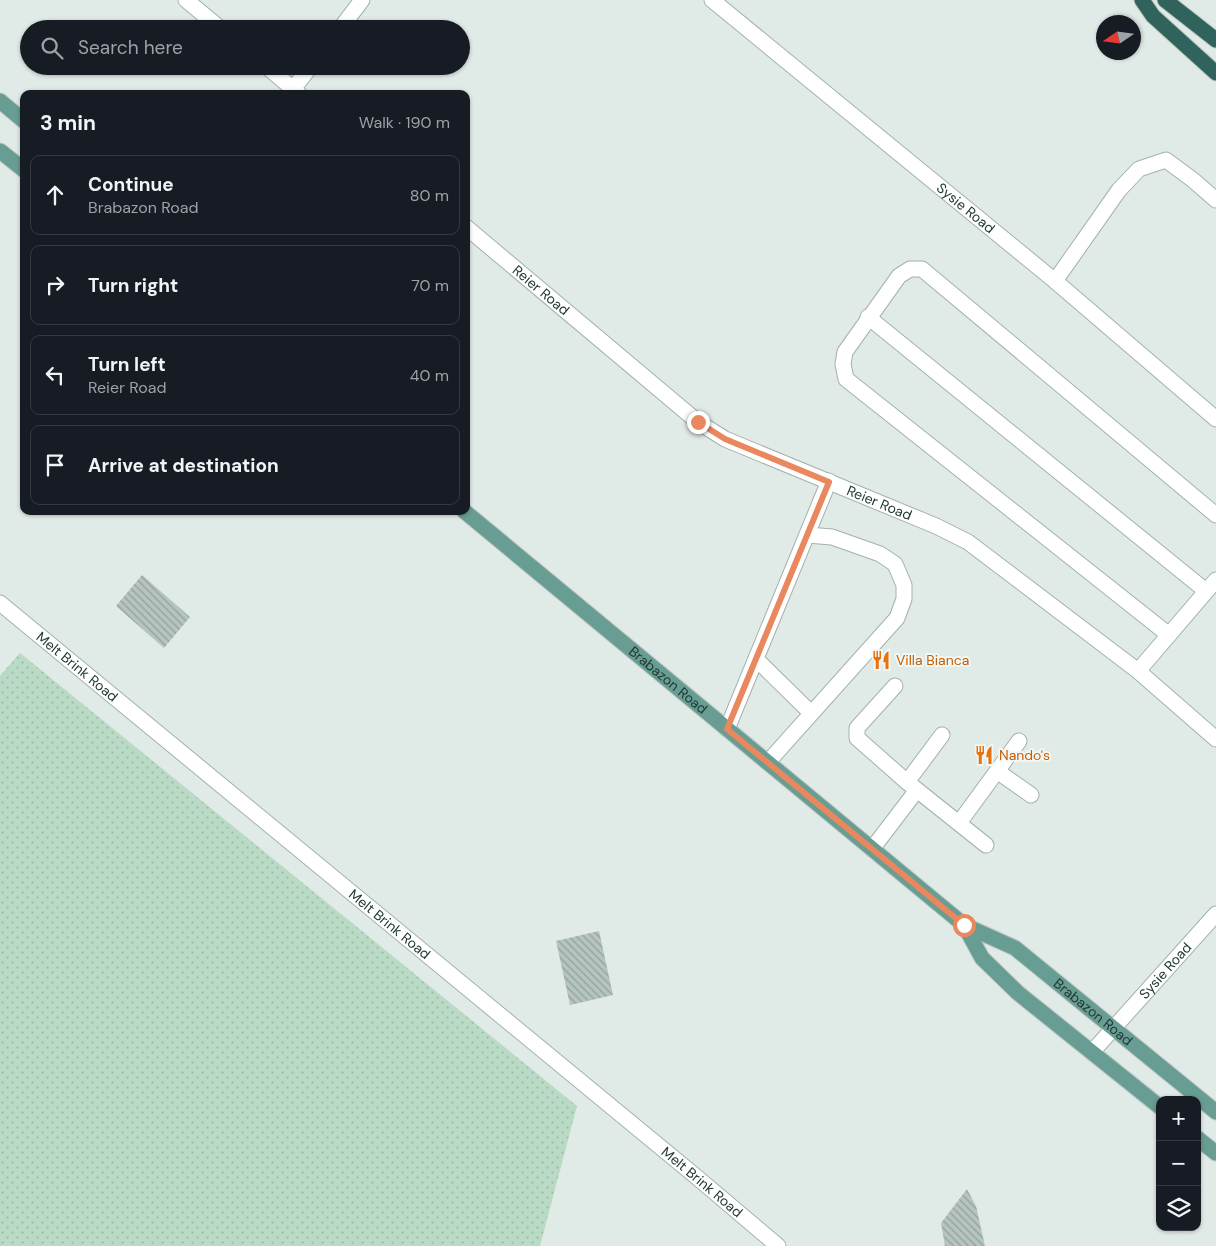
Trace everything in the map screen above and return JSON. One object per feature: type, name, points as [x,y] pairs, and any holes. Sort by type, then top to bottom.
[{"type":"highway","points":[[1142,0],[1153,16],[1216,72]]},
{"type":"highway","points":[[1165,0],[1216,40]]},
{"type":"main road","points":[[0,101],[20,118]]},
{"type":"main road","points":[[0,151],[20,167]]},
{"type":"main road","name":"Brabazon Road","points":[[469,515],[964,925],[1015,948],[1216,1112]]},
{"type":"main road","name":"Brabazon Road","points":[[964,925],[982,958],[1018,993],[1093,1051],[1156,1104]]},
{"type":"main road","points":[[1201,1141],[1216,1153]]},
{"type":"street","points":[[186,0],[210,20]]},
{"type":"street","points":[[347,20],[362,0]]},
{"type":"street","name":"Sysie Road","points":[[712,0],[1055,281],[1216,418]]},
{"type":"street","points":[[276,75],[292,90]]},
{"type":"street","points":[[295,90],[304,75]]},
{"type":"street","points":[[1055,281],[1119,190],[1139,169],[1166,160],[1216,200]]},
{"type":"street","name":"Reier Road","points":[[470,230],[698,422],[725,439],[936,526],[968,542],[1138,671],[1216,738]]},
{"type":"street","points":[[1169,635],[846,378],[843,364],[845,352],[898,276],[910,270],[922,269],[1216,515]]},
{"type":"street","points":[[868,317],[1211,586],[1138,671]]},
{"type":"street","points":[[727,729],[829,482]]},
{"type":"street","points":[[768,762],[897,618],[904,599],[904,585],[895,564],[880,554],[832,537],[807,535]]},
{"type":"street","name":"Melt Brink Road","points":[[2,610],[693,1174],[778,1246]]},
{"type":"street","points":[[756,659],[811,713]]},
{"type":"street","points":[[895,686],[857,728],[857,738],[912,786],[986,845]]},
{"type":"street","points":[[872,849],[942,735]]},
{"type":"street","points":[[959,823],[1019,741]]},
{"type":"street","points":[[997,772],[1030,795]]},
{"type":"street","name":"Sysie Road","points":[[1093,1051],[1216,914]]},
{"type":"green space","points":[[20,653],[577,1106],[540,1246],[0,1246],[0,676]]},
{"type":"building","points":[[142,575],[190,617],[164,648],[116,606]]},
{"type":"building","points":[[599,931],[613,995],[570,1005],[556,941]]},
{"type":"building","points":[[967,1189],[976,1206],[985,1246],[945,1246],[941,1223]]},
{"type":"place","name":"Villa Bianca","points":[[881,660]]},
{"type":"place","name":"Nando's","points":[[984,755]]},
{"type":"route","points":[[698,422],[725,439],[829,482],[727,729],[964,925]]}]
